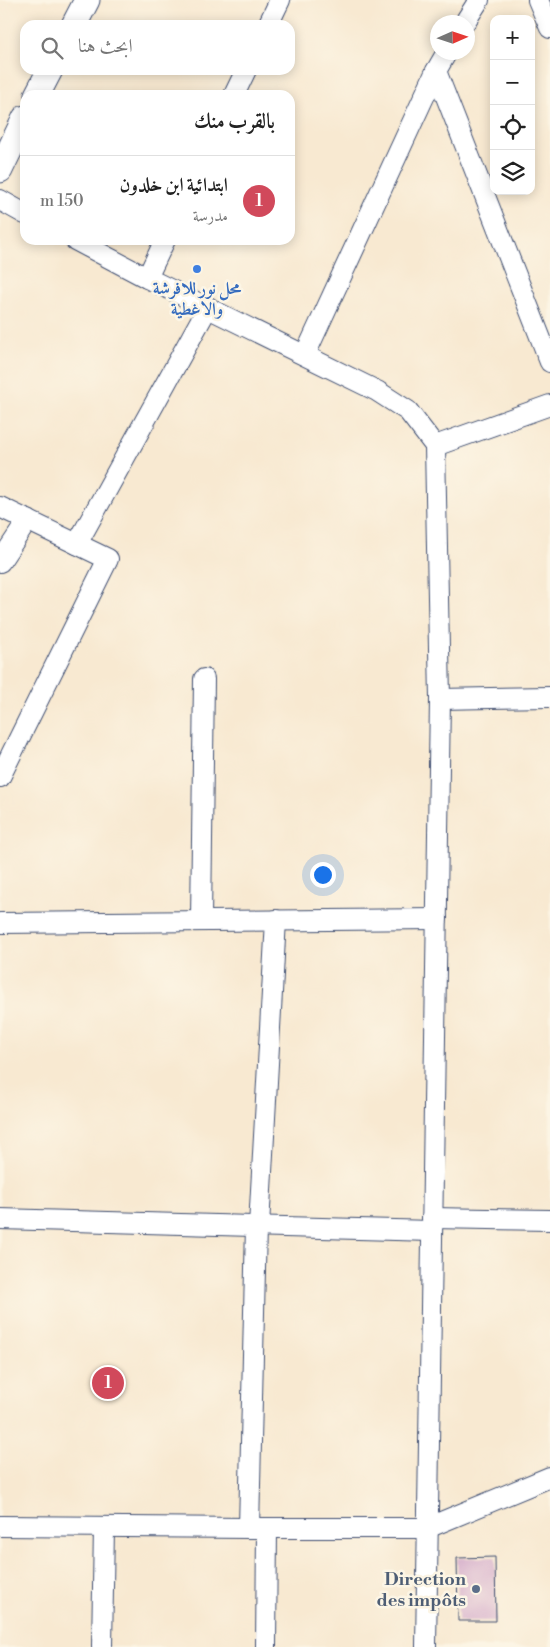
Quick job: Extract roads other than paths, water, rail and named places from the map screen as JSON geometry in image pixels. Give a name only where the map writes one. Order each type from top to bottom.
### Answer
[{"type":"street","points":[[77,20],[87,0]]},
{"type":"street","points":[[270,20],[280,0]]},
{"type":"street","points":[[469,15],[479,0]]},
{"type":"street","points":[[538,0],[550,28]]},
{"type":"street","points":[[305,355],[442,60]]},
{"type":"street","points":[[436,71],[550,362]]},
{"type":"street","points":[[40,90],[47,75]]},
{"type":"street","points":[[236,90],[244,75]]},
{"type":"street","points":[[0,170],[20,128]]},
{"type":"street","points":[[0,200],[20,211]]},
{"type":"street","points":[[84,245],[147,278],[377,391],[408,411],[435,446],[440,699],[426,1647]]},
{"type":"street","points":[[147,278],[163,245]]},
{"type":"street","points":[[77,544],[208,307]]},
{"type":"street","points":[[435,446],[550,404]]},
{"type":"street","points":[[0,507],[108,559],[0,777]]},
{"type":"street","points":[[0,562],[28,520]]},
{"type":"street","points":[[201,920],[204,679]]},
{"type":"street","points":[[440,699],[550,697]]},
{"type":"street","points":[[0,923],[437,919]]},
{"type":"street","points":[[266,1647],[258,1528],[257,1226],[276,920]]},
{"type":"street","points":[[0,1219],[257,1226],[432,1225],[550,1220]]},
{"type":"street","points":[[0,1526],[427,1528],[550,1477]]},
{"type":"street","points":[[102,1647],[104,1527]]},
{"type":"place","name":"محل نور للافرشة والاغطية","points":[[197,269]]},
{"type":"place","name":"ابتدائية ابن خلدون","points":[[108,1383]]},
{"type":"place","name":"Direction des impôts","points":[[476,1589]]}]
